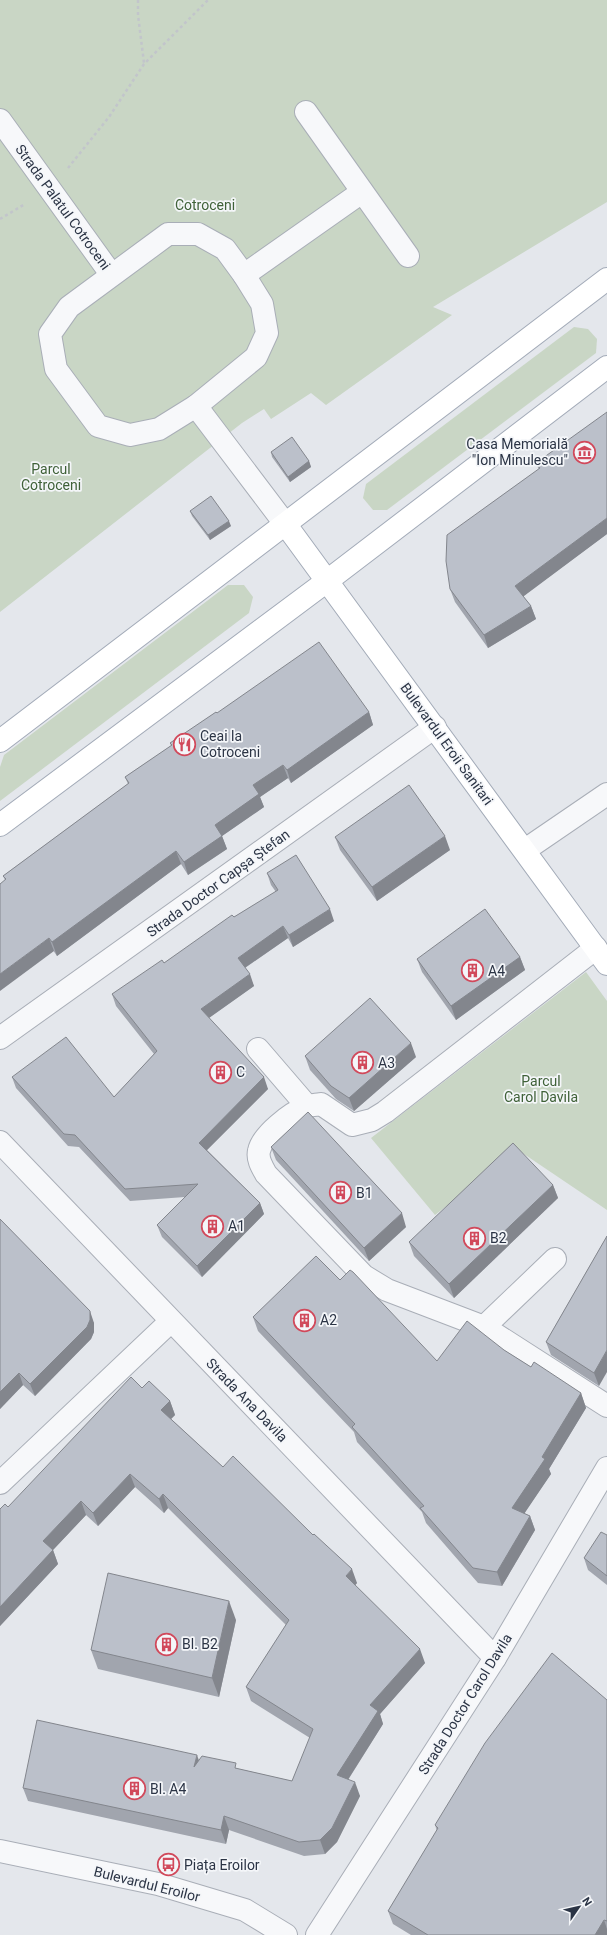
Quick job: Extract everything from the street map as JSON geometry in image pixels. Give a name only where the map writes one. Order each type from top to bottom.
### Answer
[{"type":"main road","points":[[0,741],[607,280]]},
{"type":"main road","points":[[0,826],[328,581],[607,367]]},
{"type":"main road","name":"Bulevardul Eroii Sanitari","points":[[286,525],[601,956]]},
{"type":"street","points":[[306,112],[408,256]]},
{"type":"street","name":"Strada Palatul Cotroceni","points":[[0,120],[111,274]]},
{"type":"street","points":[[244,274],[362,192]]},
{"type":"street","name":"Strada Palatul Cotroceni","points":[[168,234],[198,234],[225,249],[244,274],[262,304],[267,333],[256,357],[196,406],[159,429],[130,435],[98,426],[56,369],[50,334],[69,306],[168,234]]},
{"type":"street","points":[[196,406],[286,525]]},
{"type":"street","name":"Strada Doctor Capșa Ștefan","points":[[0,1038],[435,727]]},
{"type":"street","points":[[525,850],[607,794]]},
{"type":"street","points":[[601,956],[372,1120],[352,1125],[321,1104],[307,1106],[292,1114],[268,1135],[259,1150],[259,1162],[266,1174],[364,1276],[387,1290],[484,1327],[607,1406]]},
{"type":"street","points":[[258,1049],[307,1106]]},
{"type":"street","name":"Strada Ana Davila","points":[[0,1142],[495,1658]]},
{"type":"street","points":[[484,1327],[555,1259]]},
{"type":"street","points":[[0,1483],[171,1321]]},
{"type":"street","name":"Strada Doctor Carol Davila","points":[[317,1935],[495,1658],[607,1468]]},
{"type":"street","name":"Bulevardul Eroilor","points":[[0,1851],[165,1886],[244,1910],[286,1935]]},
{"type":"path","points":[[138,0],[144,64]]},
{"type":"path","points":[[50,190],[109,117],[144,64],[208,0]]},
{"type":"green space","name":"Cotroceni","points":[[0,0],[607,0],[607,202],[433,307],[452,315],[326,405],[311,393],[271,419],[264,409],[242,423],[0,612]]},
{"type":"green space","points":[[574,327],[588,329],[597,339],[596,353],[387,510],[373,510],[363,498],[366,484]]},
{"type":"green space","points":[[228,585],[244,585],[253,597],[249,613],[0,801],[0,767],[4,755]]},
{"type":"green space","name":"Parcul Carol Davila","points":[[586,972],[607,1001],[607,1210],[518,1150],[435,1215],[371,1138]]},
{"type":"building","points":[[607,412],[607,518],[515,586],[531,606],[484,635],[450,589],[446,561],[447,535],[540,468],[536,463]]},
{"type":"building","points":[[292,437],[309,461],[288,477],[271,452]]},
{"type":"building","points":[[211,496],[229,521],[208,535],[190,511]]},
{"type":"building","points":[[319,642],[369,712],[287,770],[283,765],[253,785],[259,794],[215,825],[222,836],[184,862],[176,851],[52,942],[49,938],[0,974],[0,884],[6,879],[3,876],[129,783],[125,777],[172,745],[170,743],[216,712],[217,713]]},
{"type":"building","points":[[409,785],[445,836],[372,887],[335,837]]},
{"type":"building","points":[[296,855],[330,909],[289,935],[283,926],[238,958],[250,974],[201,1009],[264,1077],[199,1143],[260,1203],[197,1266],[157,1225],[198,1184],[125,1189],[75,1135],[64,1134],[12,1077],[66,1037],[114,1097],[157,1051],[112,994],[162,960],[164,963],[232,915],[234,917],[278,890],[267,873]]},
{"type":"building","name":"A4","points":[[485,909],[520,957],[451,1006],[417,959]]},
{"type":"building","name":"A3","points":[[370,998],[411,1043],[349,1098],[331,1086],[305,1056]]},
{"type":"building","name":"B1","points":[[308,1112],[402,1213],[364,1248],[271,1147]]},
{"type":"building","name":"B2","points":[[513,1143],[553,1185],[449,1284],[409,1242]]},
{"type":"building","points":[[0,1219],[90,1311],[90,1320],[87,1327],[30,1384],[19,1373],[0,1392]]},
{"type":"building","points":[[607,1236],[607,1350],[594,1373],[546,1342]]},
{"type":"building","points":[[316,1256],[340,1280],[350,1270],[353,1272],[437,1361],[467,1321],[504,1350],[531,1367],[534,1362],[581,1393],[542,1457],[545,1459],[512,1508],[530,1516],[497,1572],[473,1568],[420,1508],[424,1506],[352,1427],[355,1424],[253,1317]]},
{"type":"building","points":[[131,1377],[142,1388],[149,1381],[170,1401],[161,1410],[223,1467],[233,1456],[313,1535],[314,1534],[352,1569],[346,1576],[420,1649],[370,1705],[378,1711],[337,1775],[355,1782],[332,1828],[320,1840],[299,1842],[224,1816],[221,1830],[23,1788],[37,1720],[197,1755],[194,1767],[202,1756],[236,1763],[235,1768],[292,1781],[313,1729],[246,1687],[289,1620],[163,1494],[159,1499],[130,1474],[93,1513],[81,1501],[43,1541],[53,1550],[0,1607],[0,1509],[5,1504],[8,1507]]},
{"type":"building","points":[[601,1532],[607,1535],[607,1576],[584,1558]]},
{"type":"building","name":"Bl. B2","points":[[108,1573],[229,1601],[212,1678],[91,1650]]},
{"type":"building","points":[[552,1653],[607,1700],[607,1921],[604,1920],[595,1935],[428,1935],[388,1911],[438,1828],[435,1825],[485,1743]]},
{"type":"place","name":"Casa Memorială \"Ion Minulescu\"","points":[[584,452]]},
{"type":"place","name":"Ceai la Cotroceni","points":[[184,744]]},
{"type":"place","name":"A4","points":[[473,971]]},
{"type":"place","name":"A3","points":[[363,1063]]},
{"type":"place","name":"C","points":[[221,1072]]},
{"type":"place","name":"B1","points":[[341,1193]]},
{"type":"place","name":"A1","points":[[213,1226]]},
{"type":"place","name":"B2","points":[[474,1238]]},
{"type":"place","name":"A2","points":[[305,1320]]},
{"type":"place","name":"Bl. B2","points":[[167,1644]]},
{"type":"place","name":"Bl. A4","points":[[134,1789]]},
{"type":"place","name":"Piața Eroilor","points":[[168,1865]]},
{"type":"park label","name":"Parcul Cotroceni","points":[[51,478]]}]
